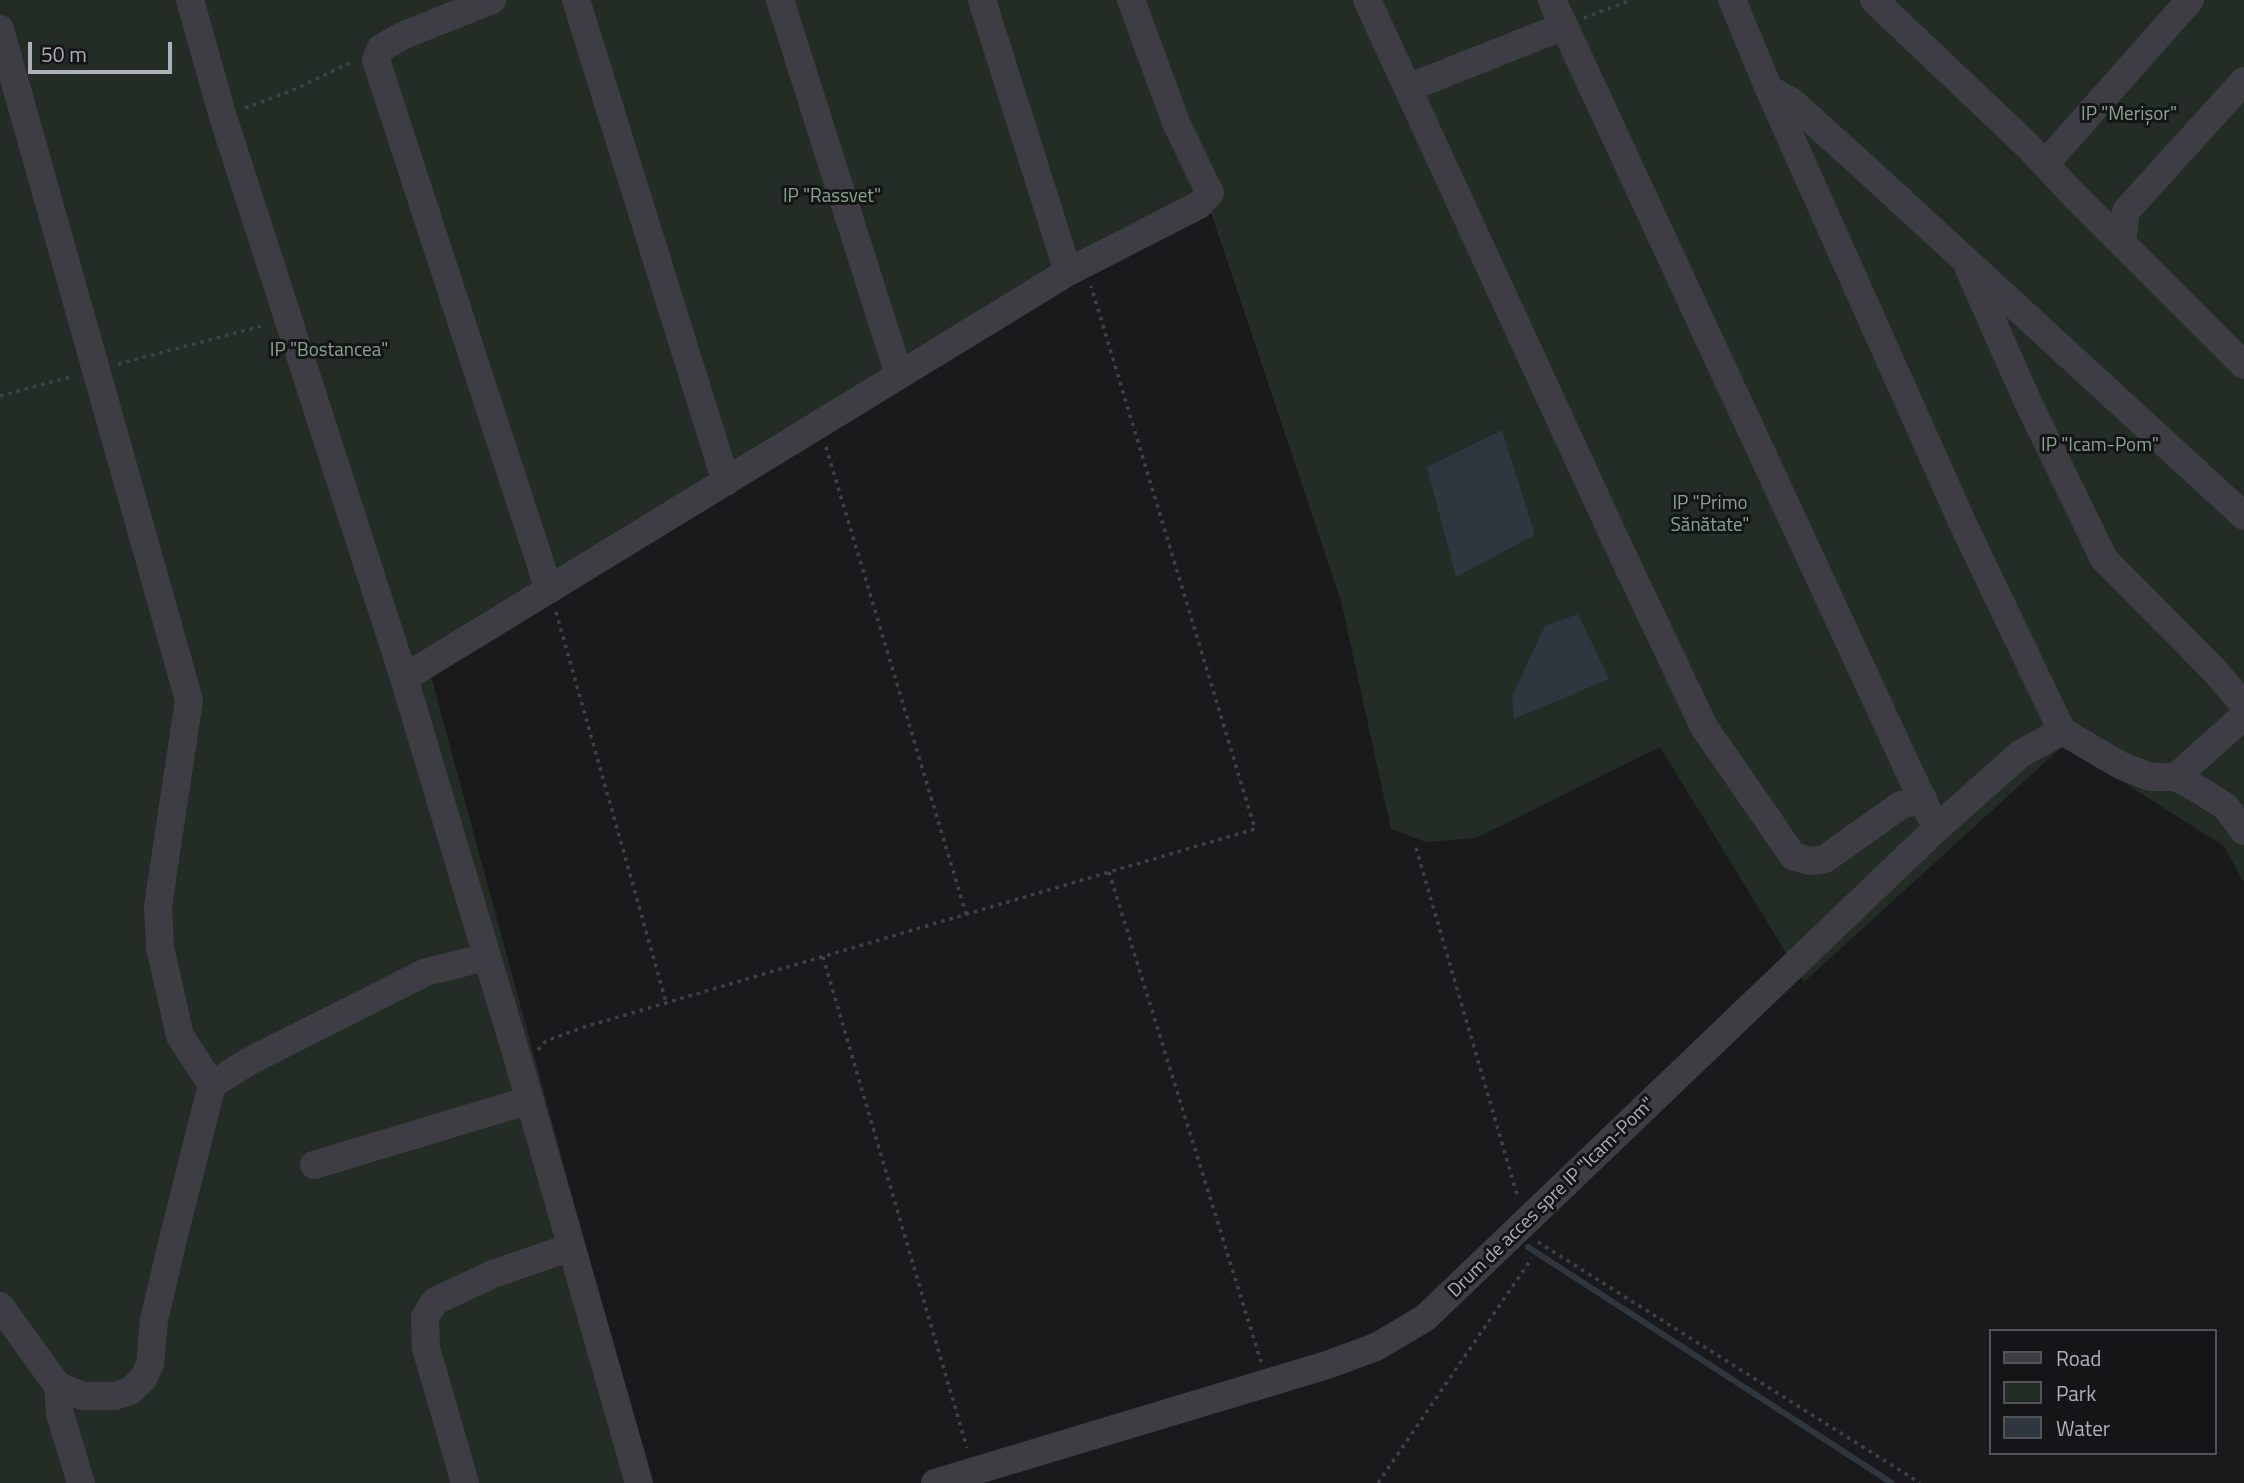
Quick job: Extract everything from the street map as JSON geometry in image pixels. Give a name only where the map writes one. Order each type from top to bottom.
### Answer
[{"type":"street","points":[[190,0],[223,117],[404,678],[530,1100],[639,1483]]},
{"type":"street","points":[[492,0],[404,35],[378,54],[549,590]]},
{"type":"street","points":[[576,0],[726,482]]},
{"type":"street","points":[[780,0],[899,375]]},
{"type":"street","points":[[982,0],[1076,268]]},
{"type":"street","points":[[404,678],[1076,268],[1199,205],[1210,193],[1177,125],[1131,0]]},
{"type":"street","points":[[1367,0],[1704,727],[1793,856],[1810,861],[1825,859],[1901,805],[1923,799]]},
{"type":"street","points":[[1552,0],[1936,829]]},
{"type":"street","points":[[1732,0],[1963,524],[2062,731],[2120,765],[2150,777],[2176,777],[2226,807],[2244,831]]},
{"type":"street","points":[[2045,164],[2190,0]]},
{"type":"street","points":[[1889,4],[2244,364]]},
{"type":"street","points":[[1408,88],[1564,26]]},
{"type":"street","points":[[0,29],[189,700],[158,906],[160,947],[180,1037],[212,1085]]},
{"type":"street","points":[[2122,242],[2126,211],[2244,82]]},
{"type":"street","points":[[1769,89],[1792,102],[2244,516]]},
{"type":"street","points":[[1965,261],[2032,412],[2104,559],[2216,671],[2244,705]]},
{"type":"street","points":[[2176,777],[2244,716]]},
{"type":"street","name":"Drum de acces spre IP \"Icam-Pom\"","points":[[935,1483],[1327,1366],[1376,1346],[1425,1318],[1936,829],[2020,754],[2062,731]]},
{"type":"street","points":[[58,1386],[83,1396],[115,1396],[130,1391],[143,1379],[150,1364],[154,1320],[212,1085],[246,1063],[426,972],[487,957]]},
{"type":"street","points":[[314,1165],[530,1100]]},
{"type":"street","points":[[465,1483],[426,1348],[425,1317],[435,1301],[493,1274],[572,1247]]},
{"type":"street","points":[[0,1306],[58,1386],[60,1413],[81,1483]]},
{"type":"path","points":[[1564,26],[1631,0]]},
{"type":"path","points":[[223,117],[378,54]]},
{"type":"path","points":[[521,1070],[546,1041],[581,1028],[1255,829],[1076,268]]},
{"type":"path","points":[[0,396],[289,319]]},
{"type":"path","points":[[819,425],[966,914]]},
{"type":"path","points":[[549,590],[666,1003]]},
{"type":"path","points":[[1416,848],[1522,1227],[1920,1483]]},
{"type":"path","points":[[1109,872],[1268,1384]]},
{"type":"path","points":[[823,957],[974,1472]]},
{"type":"path","points":[[1378,1483],[1532,1258]]},
{"type":"green space","points":[[0,0],[2244,0],[2244,883],[2224,846],[2064,745],[1804,982],[1660,747],[1476,838],[1426,842],[1391,829],[1341,601],[1210,210],[1077,275],[431,676],[650,1483],[0,1483]]},
{"type":"water","points":[[1502,430],[1535,535],[1456,577],[1427,467]]},
{"type":"water","points":[[1578,614],[1609,679],[1514,719],[1512,696],[1545,626]]},
{"type":"waterway","points":[[1528,1247],[1892,1483]]},
{"type":"park label","name":"IP \"Merișor\"","points":[[2129,115]]},
{"type":"park label","name":"IP \"Rassvet\"","points":[[832,197]]},
{"type":"park label","name":"IP \"Bostancea\"","points":[[329,351]]},
{"type":"park label","name":"IP \"Icam-Pom\"","points":[[2100,446]]},
{"type":"park label","name":"IP \"Primo Sănătate\"","points":[[1710,515]]}]
